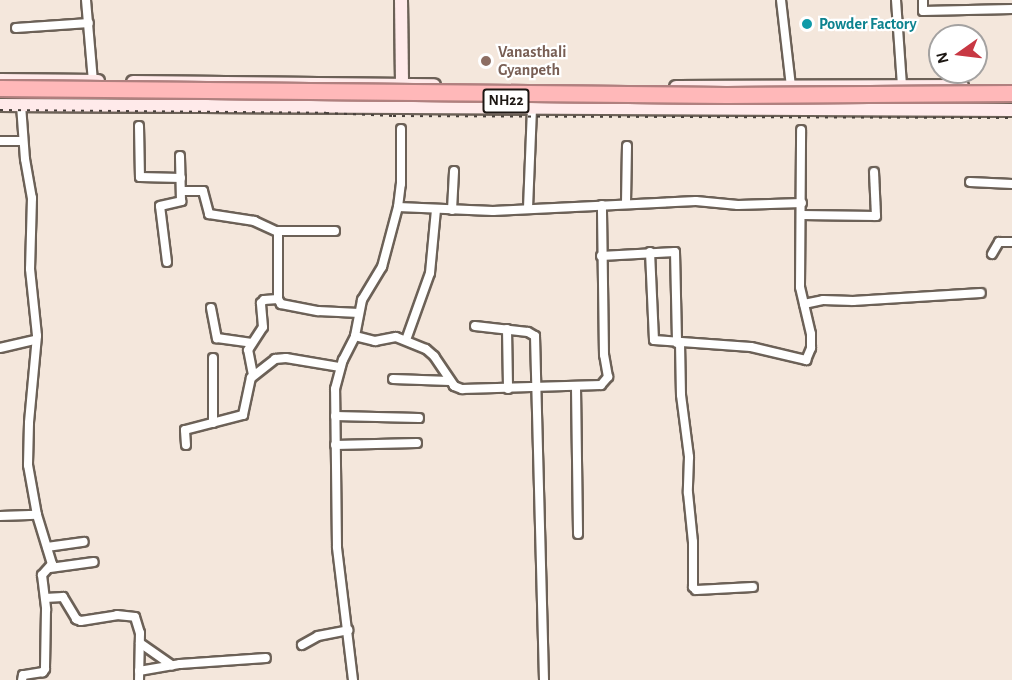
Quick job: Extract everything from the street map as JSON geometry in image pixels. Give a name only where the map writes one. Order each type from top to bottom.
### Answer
[{"type":"highway","name":"NH22","points":[[0,88],[726,95],[1012,93]]},
{"type":"highway","name":"NH22","points":[[0,97],[1012,102]]},
{"type":"street","points":[[86,0],[93,81]]},
{"type":"street","points":[[401,0],[402,84]]},
{"type":"street","points":[[781,0],[791,86]]},
{"type":"street","points":[[896,0],[902,86]]},
{"type":"street","points":[[923,0],[923,11],[1012,9]]},
{"type":"street","points":[[16,27],[89,23]]},
{"type":"street","points":[[0,80],[450,85],[1012,86]]},
{"type":"street","points":[[115,105],[116,82]]},
{"type":"street","points":[[450,85],[450,108]]},
{"type":"street","points":[[831,110],[832,86]]},
{"type":"street","points":[[0,105],[1012,110]]},
{"type":"street","points":[[21,105],[23,141],[32,198],[30,269],[36,340],[27,447],[37,515],[47,547],[50,568]]},
{"type":"street","points":[[528,208],[531,108]]},
{"type":"street","points":[[139,126],[140,177],[181,178]]},
{"type":"street","points":[[353,680],[338,562],[335,389],[340,367],[355,336],[362,300],[382,267],[398,207],[401,184],[401,129]]},
{"type":"street","points":[[650,252],[652,338],[656,341],[752,347],[805,361],[810,350],[811,334],[800,272],[801,130]]},
{"type":"street","points":[[0,141],[23,141]]},
{"type":"street","points":[[626,203],[627,146]]},
{"type":"street","points":[[167,262],[160,206],[181,201],[180,156]]},
{"type":"street","points":[[452,210],[454,171]]},
{"type":"street","points":[[802,215],[876,216],[874,172]]},
{"type":"street","points":[[970,182],[1012,184]]},
{"type":"street","points":[[181,191],[203,191],[209,214],[254,221],[278,231],[335,231]]},
{"type":"street","points":[[398,207],[452,210],[696,201],[738,205],[802,203]]},
{"type":"street","points":[[355,336],[375,341],[392,337],[406,340],[432,352],[457,388],[468,390],[601,386],[608,377],[604,355],[602,205]]},
{"type":"street","points":[[406,340],[430,273],[436,209]]},
{"type":"street","points":[[278,231],[278,299],[281,304],[359,313]]},
{"type":"street","points":[[992,254],[1000,241],[1012,242]]},
{"type":"street","points":[[602,255],[673,250],[676,254],[681,395],[689,457],[688,506],[693,542],[693,587],[696,590],[753,587]]},
{"type":"street","points":[[804,304],[823,300],[853,302],[981,293]]},
{"type":"street","points":[[253,375],[248,355],[252,343],[263,327],[262,301],[278,299]]},
{"type":"street","points":[[211,308],[217,338],[252,343]]},
{"type":"street","points":[[475,326],[532,332],[535,336],[544,680]]},
{"type":"street","points":[[507,329],[508,389]]},
{"type":"street","points":[[0,348],[36,340]]},
{"type":"street","points":[[213,358],[213,423]]},
{"type":"street","points":[[186,445],[185,430],[245,412],[247,388],[253,375],[272,361],[280,358],[340,367]]},
{"type":"street","points":[[393,378],[450,381]]},
{"type":"street","points":[[576,388],[578,534]]},
{"type":"street","points":[[334,416],[419,418]]},
{"type":"street","points":[[335,445],[417,443]]},
{"type":"street","points":[[0,516],[37,515]]},
{"type":"street","points":[[47,547],[84,542]]},
{"type":"street","points":[[48,680],[45,670],[45,598],[42,575],[50,568],[94,562]]},
{"type":"street","points":[[45,598],[63,597],[76,619],[81,621],[117,615],[135,617],[139,626],[139,675],[172,665],[266,658]]},
{"type":"street","points":[[302,645],[318,636],[348,630]]},
{"type":"street","points":[[140,643],[172,665]]},
{"type":"street","points":[[22,680],[24,675],[45,670]]},
{"type":"railway","points":[[0,110],[326,113],[393,116],[1012,118]]},
{"type":"place","name":"Powder Factory","points":[[807,24]]},
{"type":"place","name":"Vanasthali Gyanpeth","points":[[486,61]]}]
